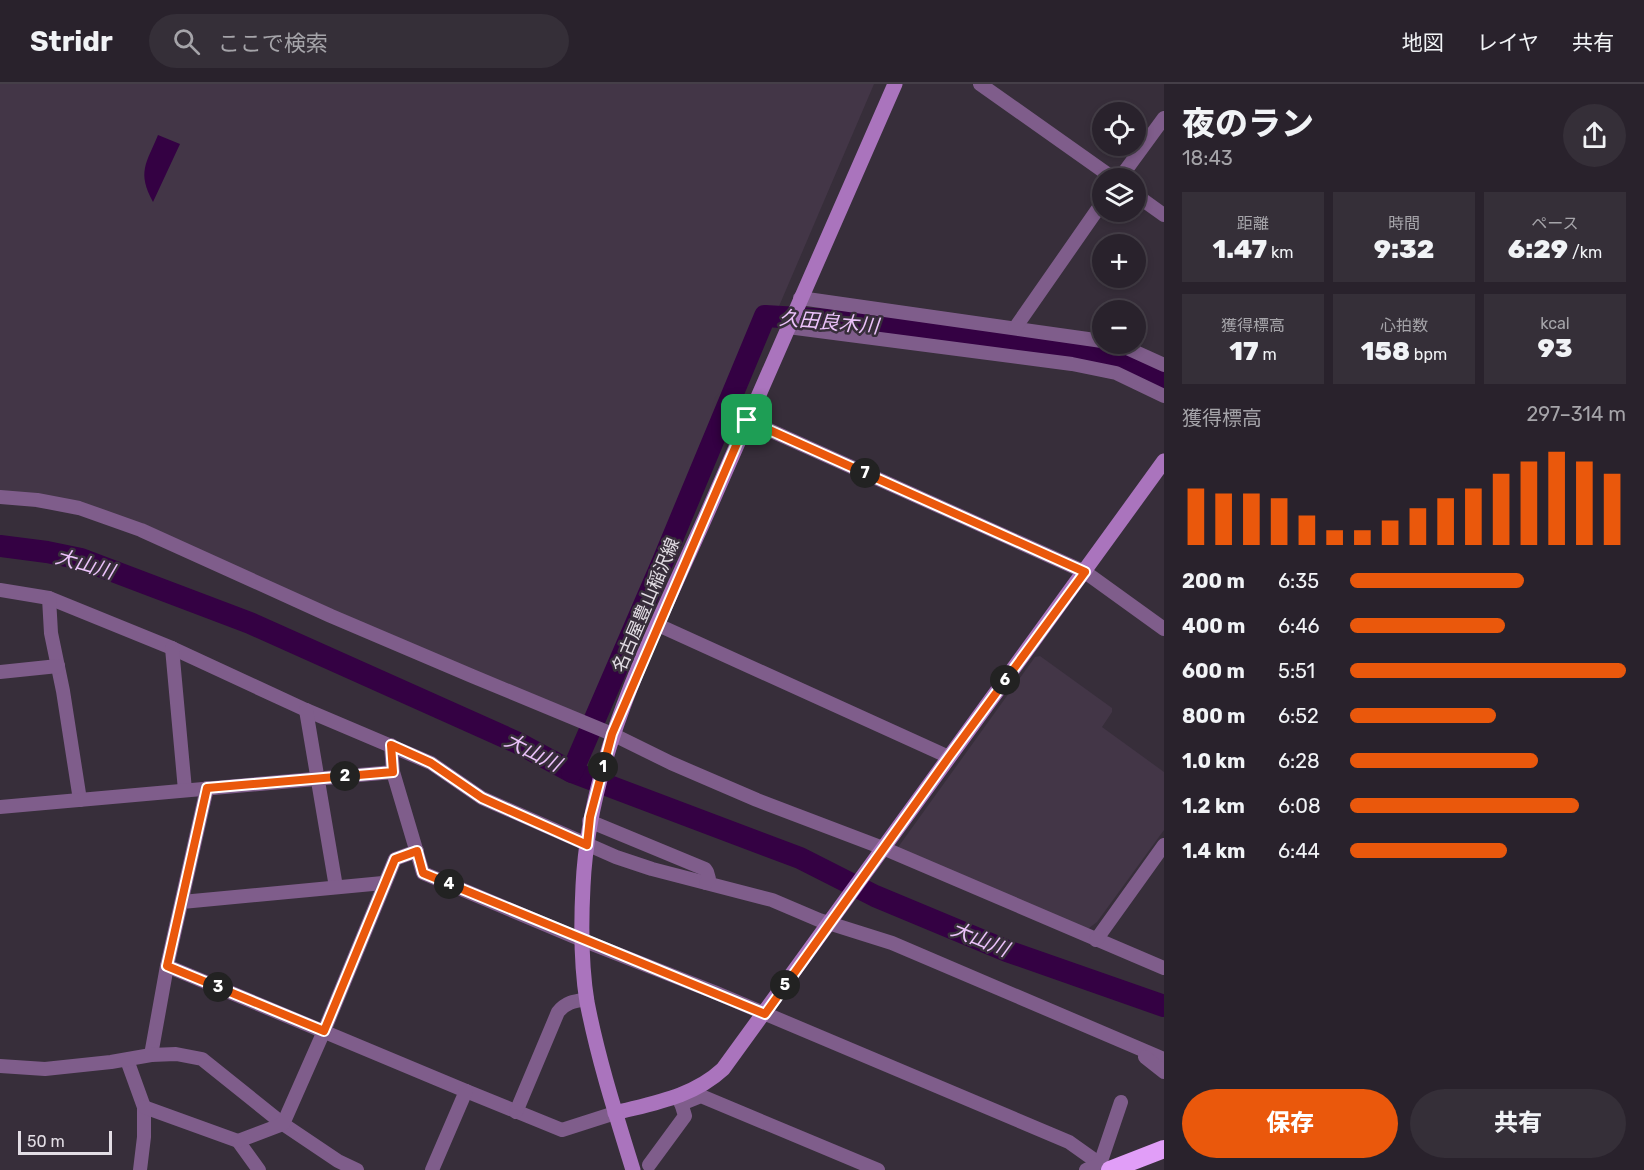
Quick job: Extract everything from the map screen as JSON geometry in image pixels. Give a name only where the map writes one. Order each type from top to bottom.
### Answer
[{"type":"highway","points":[[1105,1167],[1164,1149]]},
{"type":"highway","points":[[1127,1170],[1164,1155]]},
{"type":"main road","name":"名古屋豊山稲沢線","points":[[633,1170],[597,1046],[587,999],[582,940],[583,885],[587,845],[590,819],[607,750],[605,731],[658,626],[895,84]]},
{"type":"main road","points":[[615,1113],[680,1100],[723,1070],[1164,461]]},
{"type":"street","points":[[980,84],[1099,168]]},
{"type":"street","points":[[1127,168],[1164,118]]},
{"type":"street","points":[[1146,202],[1164,215]]},
{"type":"street","points":[[1015,328],[1092,217]]},
{"type":"street","points":[[800,298],[1092,340]]},
{"type":"street","points":[[788,326],[1072,364],[1116,373],[1164,396]]},
{"type":"street","points":[[1139,354],[1164,366]]},
{"type":"street","points":[[747,420],[1085,572],[1164,629]]},
{"type":"street","points":[[0,497],[57,503],[123,523],[472,676],[605,731],[671,763],[883,849],[1164,968]]},
{"type":"street","points":[[0,590],[49,598],[172,648],[306,710],[431,763],[482,798],[587,845],[625,860],[772,900],[892,943],[1164,1059]]},
{"type":"street","points":[[49,598],[51,633],[63,691],[80,800]]},
{"type":"street","points":[[658,626],[949,757]]},
{"type":"street","points":[[172,648],[185,790]]},
{"type":"street","points":[[0,672],[58,666]]},
{"type":"street","points":[[306,710],[336,887]]},
{"type":"street","points":[[391,745],[393,772],[423,873],[1069,1142],[1105,1167]]},
{"type":"street","points":[[0,807],[393,772]]},
{"type":"street","points":[[151,1055],[167,966],[207,788]]},
{"type":"street","points":[[590,819],[705,869],[709,879],[706,883]]},
{"type":"street","points":[[1096,940],[1164,845]]},
{"type":"street","points":[[238,1141],[283,1124],[324,1031],[383,883],[395,859],[417,851]]},
{"type":"street","points":[[182,902],[383,883]]},
{"type":"street","points":[[167,966],[562,1130],[615,1113]]},
{"type":"street","points":[[516,1112],[558,1012],[573,1001],[587,999]]},
{"type":"street","points":[[1129,1044],[1164,1072]]},
{"type":"street","points":[[0,1066],[45,1069],[127,1060],[151,1055],[176,1054],[202,1059],[283,1124],[338,1161],[357,1170]]},
{"type":"street","points":[[127,1060],[144,1107],[144,1137],[140,1170]]},
{"type":"street","points":[[432,1170],[466,1092]]},
{"type":"street","points":[[650,1165],[685,1116],[680,1100],[702,1096],[878,1170]]},
{"type":"street","points":[[1105,1167],[1120,1102]]},
{"type":"street","points":[[144,1107],[238,1141],[259,1170]]},
{"type":"street","points":[[1086,1170],[1105,1167]]},
{"type":"shaded area","points":[[0,84],[874,84],[600,725],[246,575],[131,522],[0,493]]},
{"type":"shaded area","points":[[158,135],[180,144],[153,202],[144,175]]},
{"type":"shaded area","points":[[1040,656],[1112,708],[1112,712],[1102,727],[1164,772],[1164,830],[1097,922],[1085,931],[896,850],[1035,657]]},
{"type":"waterway","name":"久田良木川","points":[[572,772],[765,316],[832,320],[1099,355],[1120,360],[1164,382]]},
{"type":"waterway","name":"大山川","points":[[0,546],[81,559],[250,623],[518,743],[572,772],[800,858],[875,896],[1007,951],[1164,1006]]},
{"type":"route","points":[[747,420],[1085,572],[765,1014],[423,873],[417,851],[395,859],[383,883],[324,1031],[167,966],[207,788],[393,772],[391,745],[431,763],[482,798],[587,845],[590,817],[612,734],[747,420]]}]
